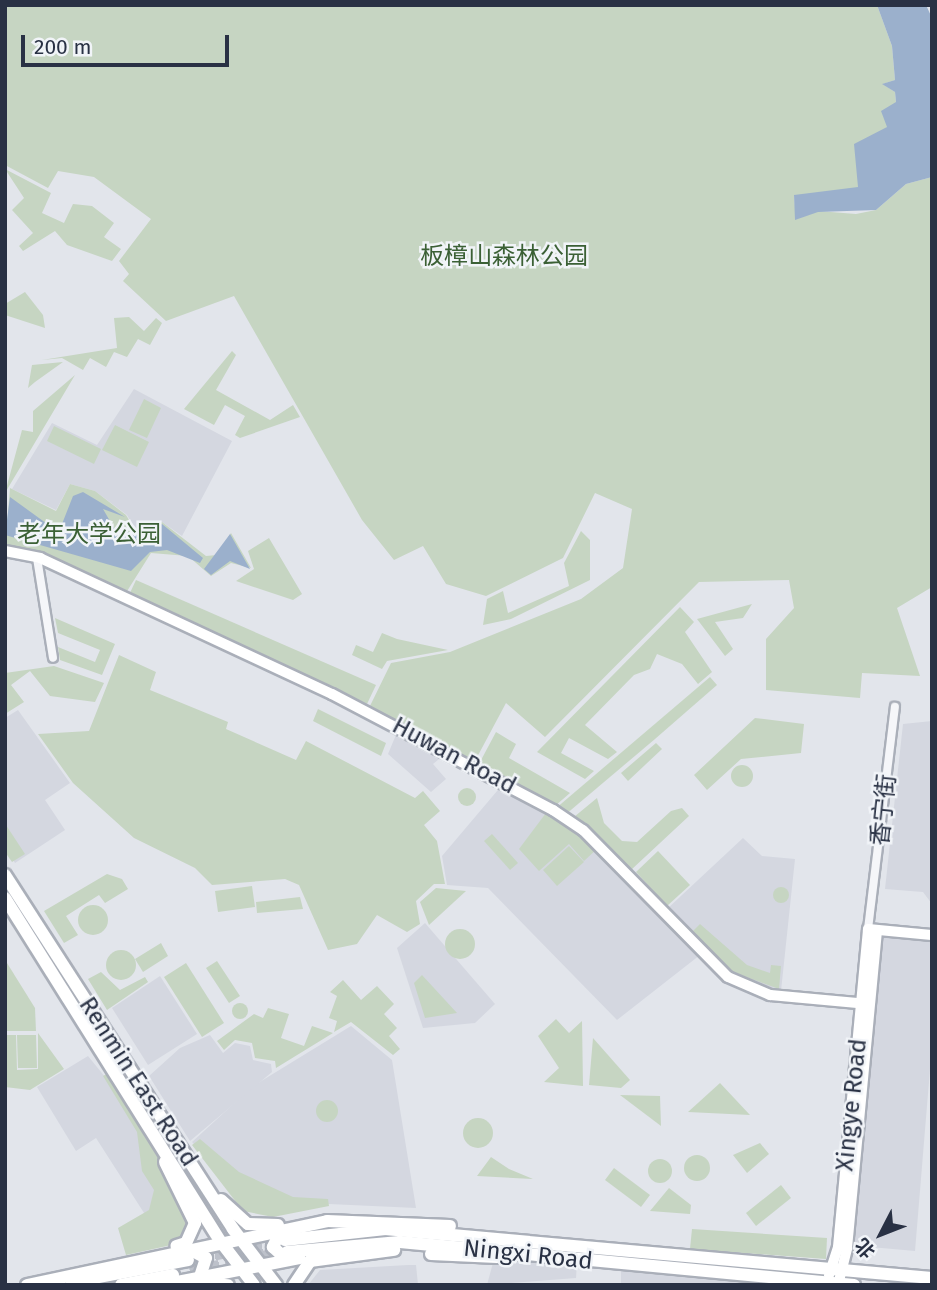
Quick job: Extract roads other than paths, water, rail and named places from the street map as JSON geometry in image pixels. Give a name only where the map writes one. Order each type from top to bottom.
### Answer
[{"type":"main road","name":"Renmin East Road","points":[[5,875],[187,1159],[276,1285]]},
{"type":"main road","name":"Renmin East Road","points":[[5,898],[221,1242],[254,1285]]},
{"type":"main road","points":[[27,1285],[186,1243],[193,1233],[195,1223],[152,1133]]},
{"type":"main road","points":[[174,1166],[187,1159],[248,1224],[400,1219],[537,1241]]},
{"type":"main road","points":[[71,1274],[241,1268],[260,1264],[327,1221]]},
{"type":"main road","name":"Ningxi Road","points":[[286,1246],[385,1229],[837,1269],[926,1280]]},
{"type":"main road","points":[[162,1285],[190,1268],[221,1242],[241,1239],[286,1246],[394,1250],[478,1258],[543,1255]]},
{"type":"main road","name":"Ningxi Road","points":[[286,1246],[378,1241],[853,1285]]},
{"type":"main road","points":[[294,1285],[310,1261],[394,1250]]},
{"type":"main road","points":[[742,1275],[743,1261]]},
{"type":"main road","points":[[121,1285],[190,1268]]},
{"type":"main road","points":[[57,1285],[190,1268],[228,1285]]},
{"type":"street","name":"Huwan Road","points":[[5,551],[37,558],[441,747],[553,810],[583,830],[728,978],[770,995],[866,1003]]},
{"type":"street","points":[[37,558],[53,658]]},
{"type":"street","name":"香宁街","points":[[866,1003],[895,707]]},
{"type":"street","points":[[873,929],[932,935]]},
{"type":"street","name":"Xingye Road","points":[[838,1284],[837,1269],[866,1003]]},
{"type":"street","points":[[820,1283],[837,1269]]},
{"type":"street","points":[[775,1278],[797,1285]]},
{"type":"water","points":[[877,5],[926,5],[932,18],[932,177],[906,184],[876,210],[818,212],[795,220],[794,195],[858,187],[854,144],[887,127],[881,111],[896,102],[895,92],[882,84],[895,80],[892,46]]},
{"type":"water","points":[[83,492],[125,517],[103,509],[114,528],[137,535],[162,524],[203,558],[200,563],[167,550],[150,552],[131,571],[5,535],[10,497],[50,526],[62,524],[73,496]]},
{"type":"water","points":[[230,534],[250,569],[230,561],[211,575],[204,569]]},
{"type":"tunnel","points":[[197,1258],[282,1241]]},
{"type":"tunnel","points":[[190,1272],[287,1252]]},
{"type":"park label","name":"板樟山森林公园","points":[[504,257]]},
{"type":"park label","name":"老年大学公园","points":[[89,535]]}]
